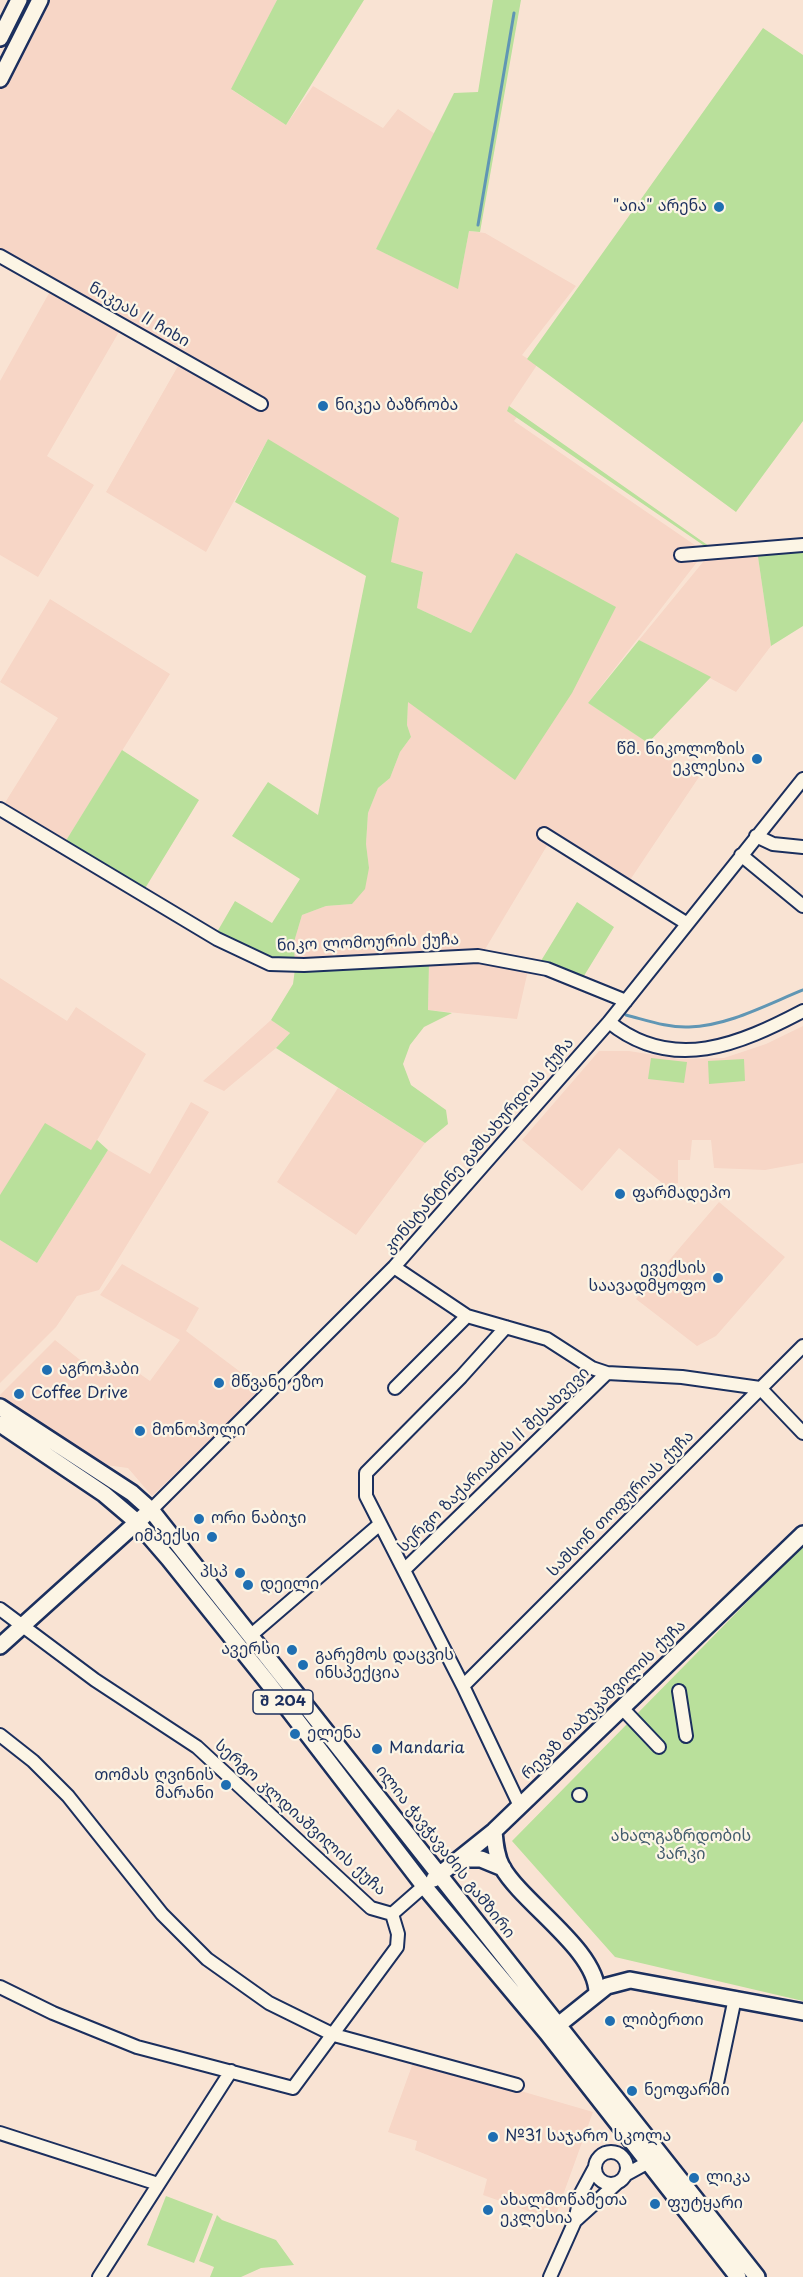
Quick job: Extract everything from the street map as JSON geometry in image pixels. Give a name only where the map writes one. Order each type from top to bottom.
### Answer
[{"type":"main road","points":[[0,38],[19,0]]},
{"type":"main road","points":[[0,79],[40,0]]},
{"type":"main road","name":"ილია ჭავჭავაძის გამზირი","points":[[0,1407],[132,1493],[151,1510],[441,1874],[537,1999],[553,2029]]},
{"type":"main road","name":"ილია ჭავჭავაძის გამზირი","points":[[0,1424],[104,1494],[137,1522],[269,1684],[424,1886],[553,2029],[654,2159],[757,2277]]},
{"type":"main road","points":[[0,1647],[151,1510]]},
{"type":"main road","name":"რევაზ თაბუკაშვილის ქუჩა","points":[[424,1886],[494,1831],[803,1534]]},
{"type":"main road","points":[[494,1831],[496,1848],[503,1868],[585,1961],[596,1979],[597,1994]]},
{"type":"main road","points":[[460,1859],[481,1858],[503,1868]]},
{"type":"main road","points":[[585,1961],[602,1972],[630,1980],[735,1998],[803,2013]]},
{"type":"main road","points":[[553,2029],[614,1983],[630,1980]]},
{"type":"main road","points":[[537,1999],[558,2009],[581,2007]]},
{"type":"main road","name":"ილია ჭავჭავაძის გამზირი","points":[[654,2159],[738,2277]]},
{"type":"street","name":"ნიკეას II ჩიხი","points":[[0,256],[261,404]]},
{"type":"street","points":[[681,555],[803,544]]},
{"type":"street","name":"კონსტანტინე გამსახურდიას ქუჩა","points":[[151,1510],[394,1267],[609,1022],[803,779]]},
{"type":"street","name":"ნიკო ლომოურის ქუჩა","points":[[0,809],[217,939],[270,964],[304,965],[478,956],[547,969],[626,1001]]},
{"type":"street","points":[[544,834],[686,923]]},
{"type":"street","points":[[756,836],[773,844],[802,848]]},
{"type":"street","points":[[741,855],[787,890],[803,906]]},
{"type":"street","points":[[609,1022],[625,1035],[670,1050],[727,1046],[752,1038],[803,1011]]},
{"type":"street","points":[[394,1267],[467,1316],[547,1339],[592,1368],[607,1373],[682,1377],[760,1388],[803,1433]]},
{"type":"street","points":[[395,1388],[467,1316]]},
{"type":"street","points":[[506,1327],[461,1377],[366,1473],[366,1496],[463,1686],[520,1806]]},
{"type":"street","name":"სამსონ თოფურიას ქუჩა","points":[[463,1686],[803,1347]]},
{"type":"street","name":"სერგო ზაქარიაძის II შესახვევი","points":[[404,1570],[607,1373]]},
{"type":"street","points":[[250,1636],[380,1524]]},
{"type":"street","name":"სერგო კლდიაშვილის ქუჩა","points":[[0,1609],[25,1625],[95,1680],[197,1747],[371,1908],[392,1914],[398,1934],[397,1947],[293,2088],[231,2071]]},
{"type":"street","points":[[679,1691],[686,1736]]},
{"type":"street","points":[[621,1708],[659,1747]]},
{"type":"street","points":[[0,1735],[33,1761],[68,1796],[162,1914],[207,1959],[269,2003],[334,2035],[517,2085]]},
{"type":"street","points":[[392,1914],[424,1886]]},
{"type":"street","points":[[0,1987],[53,2013],[137,2047],[231,2071],[99,2277]]},
{"type":"street","points":[[716,2088],[735,1998]]},
{"type":"street","points":[[550,2277],[575,2221],[581,2193],[599,2157],[610,2152],[631,2131]]},
{"type":"street","points":[[2,2136],[158,2184]]},
{"type":"street","points":[[610,2152],[622,2156],[627,2168],[621,2179]]},
{"type":"street","points":[[575,2221],[621,2179],[654,2159]]},
{"type":"street","points":[[595,2167],[602,2181],[621,2179]]},
{"type":"shaded area","points":[[40,0],[277,0],[232,90],[286,125],[313,86],[383,128],[398,109],[435,134],[376,249],[458,288],[469,231],[485,233],[576,286],[522,355],[537,365],[507,410],[517,417],[514,421],[705,552],[757,550],[771,646],[736,692],[639,640],[703,562],[704,553],[588,703],[699,777],[626,886],[551,839],[478,961],[529,966],[517,1019],[428,1010],[429,964],[295,969],[294,942],[302,915],[326,906],[352,904],[369,868],[366,844],[368,813],[378,788],[390,778],[400,752],[411,737],[407,725],[408,702],[471,633],[417,608],[423,573],[391,563],[268,439],[206,552],[106,492],[182,359],[123,325],[47,456],[94,485],[38,577],[0,555],[0,381],[53,286],[0,256],[0,79]]},
{"type":"shaded area","points":[[50,599],[170,674],[62,847],[1,809],[58,718],[0,682]]},
{"type":"shaded area","points":[[0,978],[67,1021],[76,1007],[146,1054],[91,1151],[0,1195]]},
{"type":"shaded area","points":[[271,1020],[290,1033],[276,1048],[224,1091],[203,1081]]},
{"type":"shaded area","points":[[803,1026],[803,1163],[765,1170],[714,1168],[711,1140],[692,1140],[690,1160],[678,1160],[678,1183],[666,1186],[619,1148],[582,1191],[522,1140],[599,1051],[629,1051],[679,1059],[724,1058],[766,1044]]},
{"type":"shaded area","points":[[338,1088],[425,1143],[356,1235],[277,1182]]},
{"type":"shaded area","points":[[191,1102],[209,1112],[99,1290],[77,1296],[56,1327],[0,1383],[0,1240],[37,1263],[108,1150],[150,1174]]},
{"type":"shaded area","points":[[719,1202],[785,1257],[716,1336],[697,1346],[636,1299]]},
{"type":"shaded area","points":[[122,1264],[199,1308],[186,1331],[263,1389],[152,1496],[128,1468],[98,1464],[0,1399],[0,1395],[55,1340],[94,1371],[133,1369],[150,1381],[180,1340],[100,1295]]},
{"type":"shaded area","name":"№31 საჯარო სკოლა","points":[[414,2060],[593,2112],[554,2220],[483,2195],[487,2179],[415,2150],[417,2141],[388,2132]]},
{"type":"green space","points":[[277,0],[364,0],[286,125],[231,89]]},
{"type":"green space","points":[[493,0],[521,0],[480,232],[469,231],[458,289],[376,249],[454,93],[478,92]]},
{"type":"green space","name":"\"აია\" არენა","points":[[763,28],[803,55],[803,421],[736,512],[527,359]]},
{"type":"green space","points":[[509,406],[716,551],[706,547],[507,411]]},
{"type":"green space","points":[[268,439],[399,518],[391,562],[423,572],[417,608],[471,633],[516,553],[616,607],[572,693],[515,780],[408,702],[407,725],[411,737],[400,752],[390,778],[378,788],[368,813],[366,844],[369,868],[365,889],[352,904],[326,906],[302,915],[294,942],[295,969],[213,939],[235,901],[272,923],[300,879],[232,836],[268,782],[318,815],[366,576],[235,502]]},
{"type":"green space","points":[[803,545],[803,626],[771,646],[757,550]]},
{"type":"green space","points":[[639,640],[711,677],[648,743],[588,703]]},
{"type":"green space","points":[[122,750],[199,800],[141,895],[62,847]]},
{"type":"green space","points":[[577,902],[614,927],[579,984],[536,969]]},
{"type":"green space","points":[[429,963],[428,1010],[452,1013],[424,1027],[410,1045],[403,1064],[411,1085],[446,1110],[448,1124],[425,1143],[276,1048],[290,1033],[271,1020],[293,984],[295,969]]},
{"type":"green space","points":[[651,1058],[687,1062],[684,1083],[648,1079]]},
{"type":"green space","points":[[744,1059],[745,1081],[709,1084],[708,1061]]},
{"type":"green space","points":[[45,1123],[91,1150],[97,1140],[108,1150],[37,1263],[0,1240],[0,1195]]},
{"type":"green space","name":"ახალგაზრდობის პარკი","points":[[803,1545],[803,2001],[615,1957],[512,1841]]},
{"type":"green space","points":[[166,2196],[213,2214],[194,2263],[147,2245]]},
{"type":"green space","points":[[217,2215],[222,2220],[276,2240],[294,2265],[261,2268],[241,2277],[210,2277],[214,2267],[199,2261]]},
{"type":"waterway","points":[[478,225],[514,13]]},
{"type":"waterway","points":[[626,1015],[673,1026],[704,1026],[733,1019],[803,990]]},
{"type":"place","name":"\"აია\" არენა","points":[[719,207]]},
{"type":"place","name":"ნიკეა ბაზრობა","points":[[323,406]]},
{"type":"place","name":"წმ. ნიკოლოზის ეკლესია","points":[[757,759]]},
{"type":"place","name":"ფარმადეპო","points":[[620,1194]]},
{"type":"place","name":"ევექსის საავადმყოფო","points":[[718,1278]]},
{"type":"place","name":"აგროჰაბი","points":[[47,1370]]},
{"type":"place","name":"მწვანე ეზო","points":[[219,1383]]},
{"type":"place","name":"Coffee Drive","points":[[19,1394]]},
{"type":"place","name":"მონოპოლი","points":[[140,1431]]},
{"type":"place","name":"ორი ნაბიჯი","points":[[199,1519]]},
{"type":"place","name":"იმპექსი","points":[[212,1537]]},
{"type":"place","name":"პსპ","points":[[240,1573]]},
{"type":"place","name":"დეილი","points":[[248,1585]]},
{"type":"place","name":"ავერსი","points":[[292,1650]]},
{"type":"place","name":"გარემოს დაცვის ინსპექცია","points":[[303,1665]]},
{"type":"place","name":"ელენა","points":[[295,1734]]},
{"type":"place","name":"Mandaria","points":[[377,1749]]},
{"type":"place","name":"თომას ღვინის მარანი","points":[[226,1785]]},
{"type":"place","name":"ლიბერთი","points":[[610,2021]]},
{"type":"place","name":"ნეოფარმი","points":[[632,2091]]},
{"type":"place","name":"№31 საჯარო სკოლა","points":[[493,2137]]},
{"type":"place","name":"ლიკა","points":[[694,2178]]},
{"type":"place","name":"ფუტყარი","points":[[655,2204]]},
{"type":"place","name":"ახალმოწამეთა ეკლესია","points":[[488,2210]]}]
